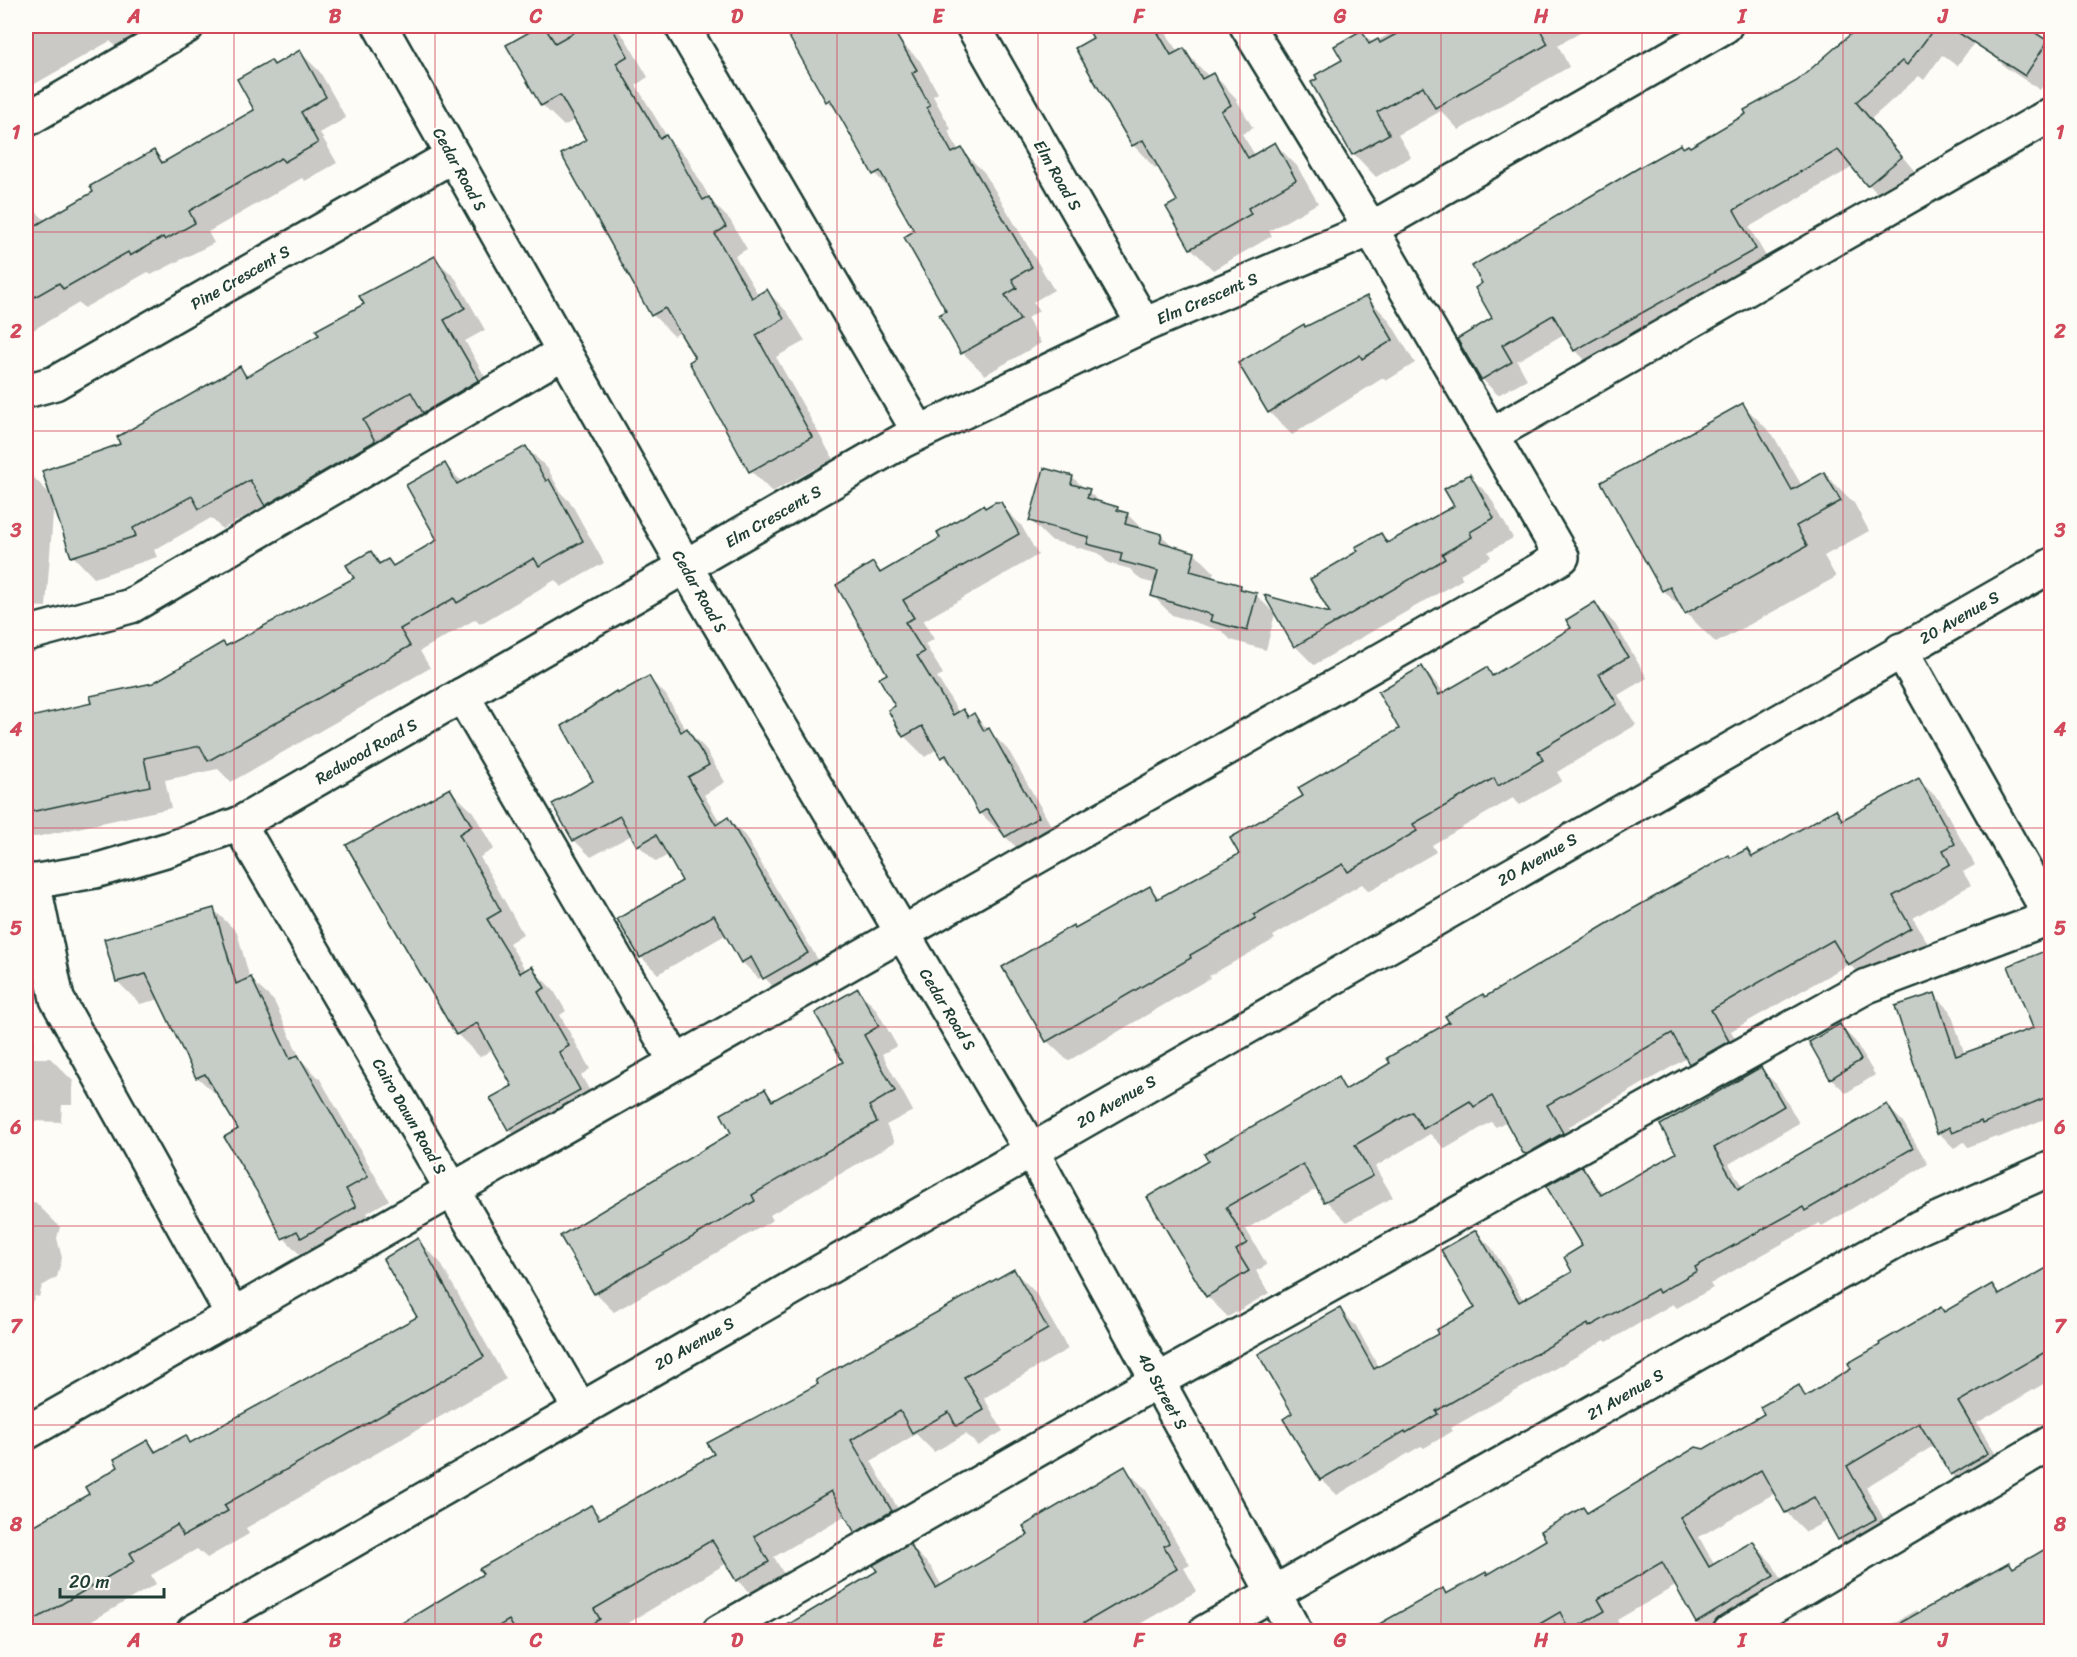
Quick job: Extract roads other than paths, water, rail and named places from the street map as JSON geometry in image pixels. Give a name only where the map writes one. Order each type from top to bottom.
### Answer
[{"type":"street","points":[[26,120],[187,26]]},
{"type":"street","name":"Cedar Road S","points":[[380,26],[685,566],[1032,1150]]},
{"type":"street","points":[[682,26],[919,432]]},
{"type":"street","name":"Elm Road S","points":[[973,26],[1144,325]]},
{"type":"street","points":[[26,1433],[1562,556],[1371,229],[1249,26]]},
{"type":"street","name":"Elm Crescent S","points":[[685,566],[919,432],[1144,325],[1371,229],[1725,26]]},
{"type":"street","points":[[1491,435],[2052,114]]},
{"type":"street","name":"Pine Crescent S","points":[[26,392],[55,383],[452,156]]},
{"type":"street","points":[[26,634],[131,606],[564,352]]},
{"type":"street","name":"Redwood Road S","points":[[29,882],[95,871],[169,849],[239,824],[685,566]]},
{"type":"street","name":"20 Avenue S","points":[[193,1632],[2047,567]]},
{"type":"street","points":[[719,1632],[1157,1381],[1867,986],[2051,917],[1901,650]]},
{"type":"street","points":[[462,695],[676,1062]]},
{"type":"street","name":"Cairo Dawn Road S","points":[[239,824],[580,1409]]},
{"type":"street","points":[[29,882],[57,999],[233,1315]]},
{"type":"street","name":"40 Street S","points":[[1032,1150],[1295,1632]]},
{"type":"street","name":"21 Avenue S","points":[[1205,1632],[1920,1227],[2052,1168]]},
{"type":"street","points":[[1730,1632],[2052,1442]]}]
